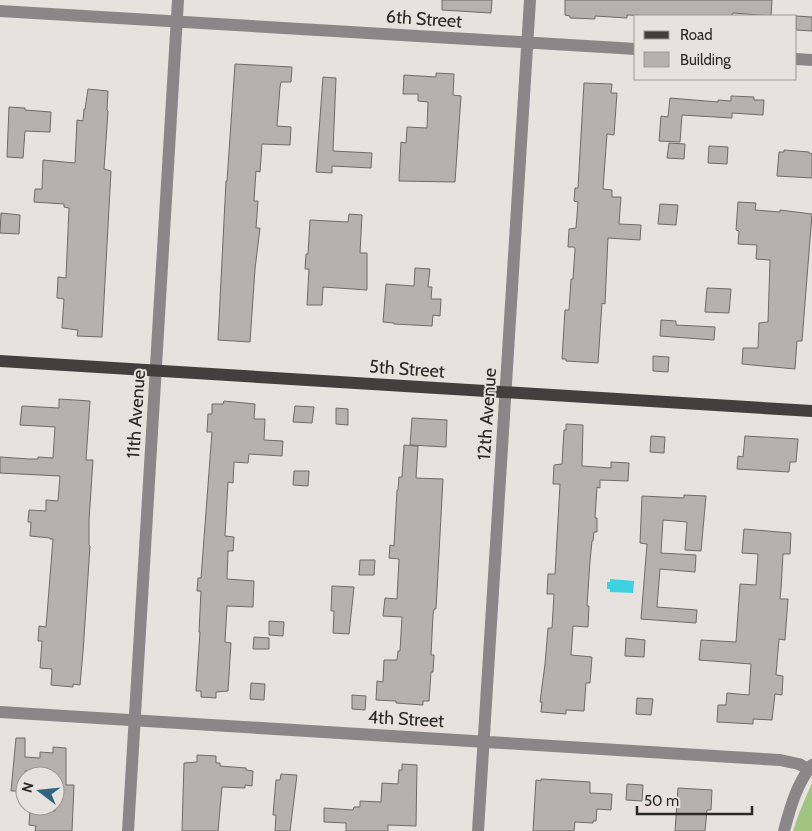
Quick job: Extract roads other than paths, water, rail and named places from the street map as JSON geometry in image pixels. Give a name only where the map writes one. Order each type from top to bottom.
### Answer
[{"type":"main road","name":"5th Street","points":[[0,362],[812,411]]},
{"type":"street","name":"11th Avenue","points":[[128,831],[178,0]]},
{"type":"street","name":"12th Avenue","points":[[478,831],[530,0]]},
{"type":"street","name":"6th Street","points":[[0,11],[177,20],[634,49]]},
{"type":"street","points":[[797,59],[812,60]]},
{"type":"street","name":"4th Street","points":[[0,712],[780,760],[810,767]]},
{"type":"street","points":[[784,831],[792,802],[810,767]]},
{"type":"water","points":[[610,579],[634,581],[633,593],[610,592],[610,589],[607,589],[607,582],[610,582]]}]
